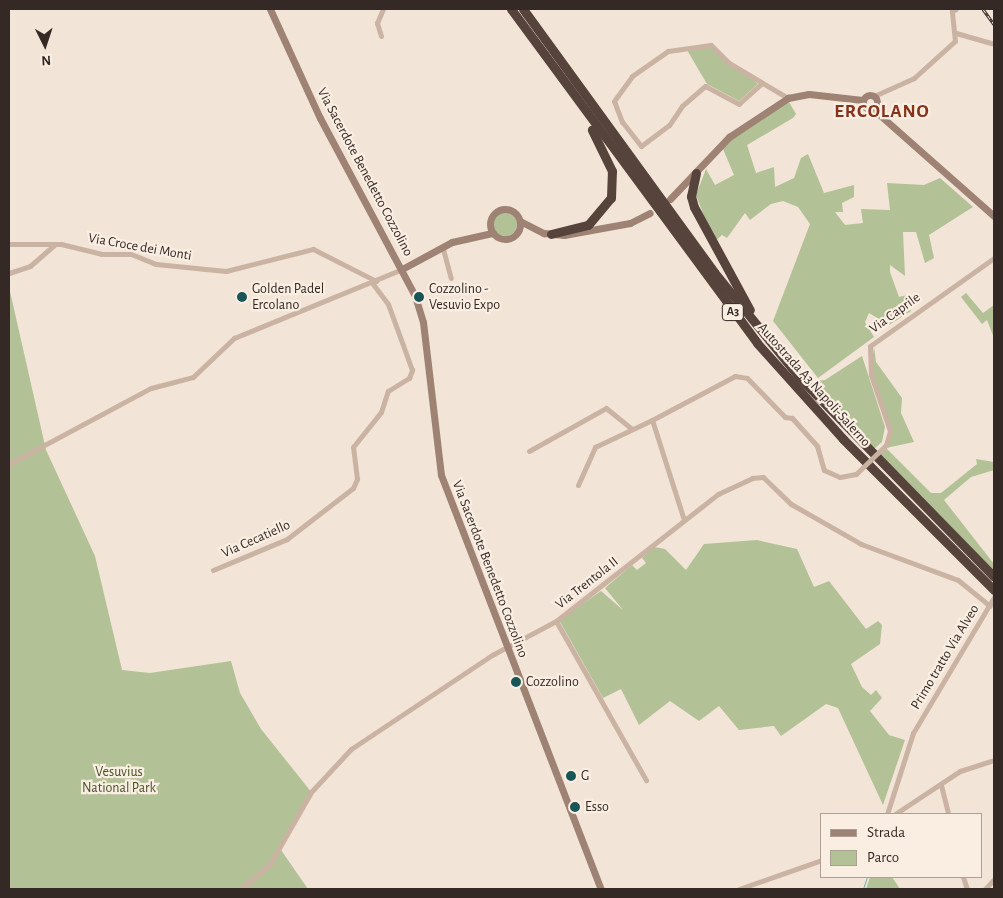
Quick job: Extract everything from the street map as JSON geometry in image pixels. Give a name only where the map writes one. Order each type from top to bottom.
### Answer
[{"type":"highway","name":"Autostrada A3 Napoli-Salerno","points":[[511,9],[757,343],[850,446],[992,588]]},
{"type":"highway","name":"Autostrada A3 Napoli-Salerno","points":[[524,9],[714,272],[799,377],[994,577]]},
{"type":"highway","points":[[551,234],[575,230],[598,218],[613,185],[606,155],[556,72]]},
{"type":"highway","points":[[696,173],[691,196],[694,207],[722,264],[799,377]]},
{"type":"main road","name":"Via Sacerdote Benedetto Cozzolino","points":[[270,9],[320,118],[402,269],[424,322],[441,475],[601,889]]},
{"type":"main road","points":[[670,198],[729,137],[788,98],[809,94],[863,100],[874,96],[877,104],[873,108]]},
{"type":"main road","points":[[863,100],[866,108],[873,108],[994,216]]},
{"type":"main road","points":[[483,233],[490,225],[493,214],[503,209],[514,212],[520,221],[551,234],[596,230],[650,213]]},
{"type":"main road","points":[[518,232],[520,221]]},
{"type":"main road","points":[[490,225],[492,233]]},
{"type":"main road","points":[[402,269],[443,249],[483,233],[492,233],[502,239],[518,232],[540,231]]},
{"type":"street","points":[[381,36],[377,23],[383,9]]},
{"type":"street","points":[[874,96],[914,78],[955,41],[956,34],[952,11],[956,9]]},
{"type":"street","points":[[956,34],[994,44]]},
{"type":"street","points":[[762,83],[739,104],[705,86],[682,106],[676,120],[641,146],[615,107],[628,79],[673,50],[711,45],[729,63],[788,98]]},
{"type":"street","name":"Via Croce dei Monti","points":[[9,244],[55,244],[102,254],[131,254],[156,264],[226,270],[300,250],[321,250],[374,282]]},
{"type":"street","points":[[9,273],[30,266],[55,244]]},
{"type":"street","points":[[443,249],[451,278]]},
{"type":"street","name":"Via Caprile","points":[[652,420],[741,376],[810,439],[824,470],[840,478],[856,474],[886,444],[890,431],[871,375],[870,346],[994,258]]},
{"type":"street","points":[[9,464],[151,388],[192,378],[234,338],[402,269]]},
{"type":"street","name":"Via Cecatiello","points":[[214,570],[295,535],[353,488],[357,472],[353,447],[381,412],[388,391],[408,378],[412,370],[388,304],[374,282]]},
{"type":"street","points":[[529,451],[606,408],[631,428]]},
{"type":"street","points":[[578,485],[595,447],[631,428],[652,420],[684,520]]},
{"type":"street","name":"Via Trentola II","points":[[241,889],[270,864],[310,792],[351,749],[507,648],[556,621],[718,494],[763,477],[791,504],[861,544],[958,580],[990,606]]},
{"type":"street","name":"Primo tratto Via Alveo","points":[[887,813],[913,733],[994,597]]},
{"type":"street","points":[[556,621],[646,780]]},
{"type":"street","points":[[896,813],[960,771],[994,760]]},
{"type":"street","points":[[941,785],[948,813]]},
{"type":"street","points":[[739,889],[820,861]]},
{"type":"street","points":[[985,889],[994,879]]},
{"type":"green space","points":[[710,46],[758,84],[739,101],[707,84],[687,50]]},
{"type":"green space","points":[[789,102],[796,114],[793,118],[747,145],[756,173],[774,167],[775,187],[794,178],[801,158],[808,154],[824,193],[854,185],[854,197],[842,203],[843,212],[835,212],[845,225],[863,223],[861,209],[890,210],[887,183],[924,185],[940,178],[973,207],[929,235],[934,258],[925,263],[916,232],[903,232],[905,276],[890,265],[890,272],[899,297],[907,295],[911,311],[889,325],[869,313],[865,322],[874,337],[818,378],[773,321],[810,224],[798,207],[783,201],[771,204],[750,220],[745,213],[727,238],[722,235],[714,242],[696,195],[706,169],[715,185],[734,175],[723,149],[745,127]]},
{"type":"green space","points":[[505,212],[510,213],[516,219],[516,229],[510,235],[505,236],[500,235],[494,229],[493,224],[494,219],[500,213]]},
{"type":"green space","name":"Vesuvius National Park","points":[[9,287],[46,450],[95,556],[122,670],[150,673],[231,661],[240,693],[261,729],[312,793],[281,850],[308,889],[9,889]]},
{"type":"green space","points":[[966,293],[983,313],[994,305],[994,338],[987,320],[982,324],[961,297]]},
{"type":"green space","points":[[874,347],[876,362],[902,398],[901,413],[914,442],[886,448],[931,493],[941,493],[977,464],[976,459],[994,462],[994,470],[971,477],[944,500],[994,564],[994,572],[880,455],[892,430],[871,369]]},
{"type":"green space","points":[[862,356],[885,427],[882,442],[874,449],[815,381],[825,380]]},
{"type":"green space","points":[[757,540],[797,549],[814,587],[829,581],[866,629],[878,621],[882,625],[880,644],[851,664],[862,687],[871,695],[876,690],[882,698],[870,711],[889,735],[905,740],[883,805],[838,708],[826,704],[781,736],[774,726],[739,730],[719,706],[699,721],[670,701],[639,725],[621,689],[603,698],[559,620],[601,591],[623,610],[605,588],[632,565],[637,570],[646,563],[642,558],[654,547],[665,549],[686,570],[704,544]]},
{"type":"green space","points":[[870,878],[893,878],[900,889],[866,889]]},
{"type":"waterway","points":[[863,889],[867,878]]},
{"type":"railway","points":[[983,9],[994,24]]},
{"type":"place","name":"Golden Padel Ercolano","points":[[242,297]]},
{"type":"place","name":"Cozzolino - Vesuvio Expo","points":[[419,297]]},
{"type":"place","name":"Cozzolino","points":[[516,682]]},
{"type":"place","name":"G","points":[[571,776]]},
{"type":"place","name":"Esso","points":[[575,807]]},
{"type":"district","name":"ERCOLANO","points":[[882,112]]}]
